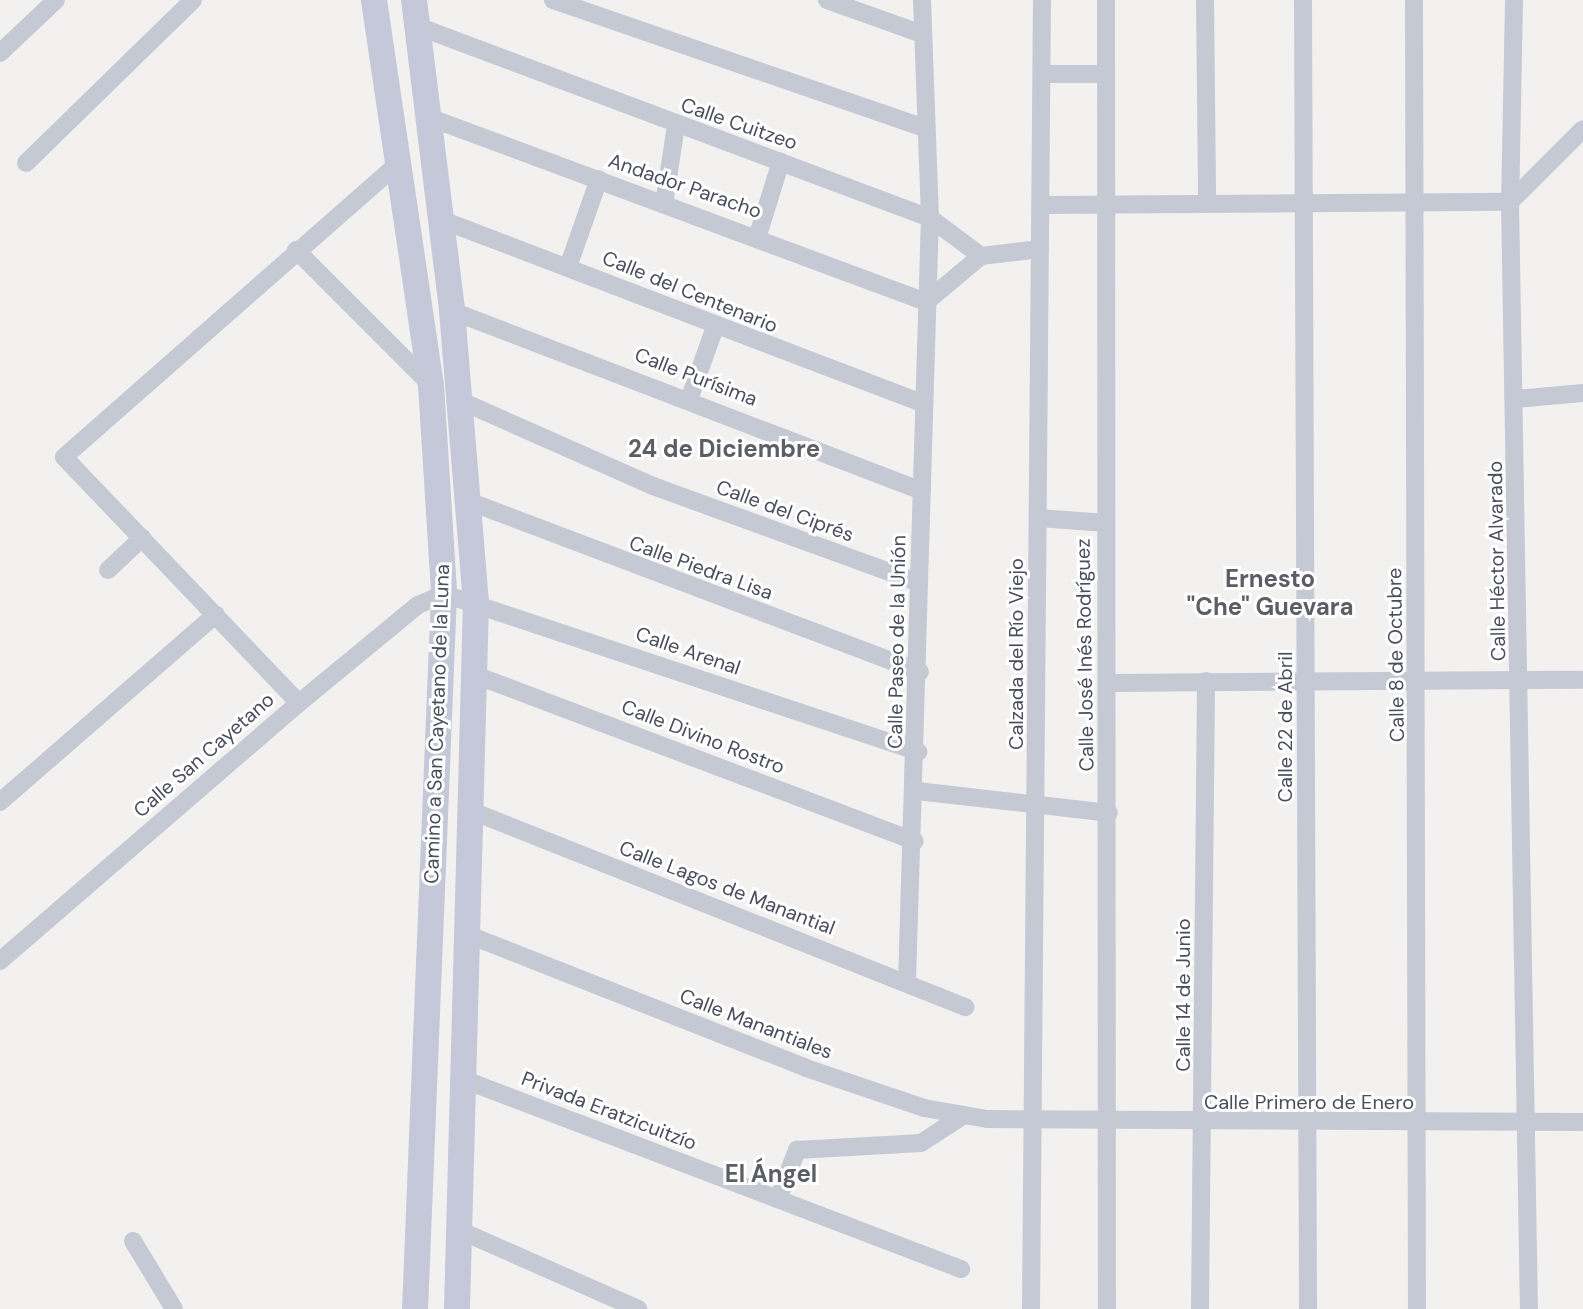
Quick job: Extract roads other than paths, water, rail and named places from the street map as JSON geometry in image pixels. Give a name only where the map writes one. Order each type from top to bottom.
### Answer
[{"type":"street","points":[[26,163],[193,0]]},
{"type":"street","name":"Camino a San Cayetano de la Luna","points":[[374,0],[431,385],[444,594],[415,1309]]},
{"type":"street","name":"Camino a San Cayetano de la Luna","points":[[414,0],[452,311],[476,602],[457,1309]]},
{"type":"street","points":[[553,0],[924,128]]},
{"type":"street","points":[[827,0],[922,34]]},
{"type":"street","name":"Calle Paseo de la Unión","points":[[907,982],[917,791],[922,403],[930,218],[924,128],[922,0]]},
{"type":"street","name":"Calzada del Río Viejo","points":[[1031,1309],[1036,1123],[1040,249],[1044,205],[1042,0]]},
{"type":"street","name":"Calle José Inés Rodríguez","points":[[1106,0],[1103,208],[1109,813],[1107,1309]]},
{"type":"street","points":[[1205,0],[1207,203]]},
{"type":"street","name":"Calle 22 de Abril","points":[[1303,0],[1308,1309]]},
{"type":"street","name":"Calle 8 de Octubre","points":[[1414,0],[1420,1124],[1417,1309]]},
{"type":"street","name":"Calle Héctor Alvarado","points":[[1514,0],[1510,202],[1521,682],[1529,1309]]},
{"type":"street","points":[[0,53],[51,2]]},
{"type":"street","name":"Calle Cuitzeo","points":[[417,26],[676,126],[781,161],[930,218],[981,256]]},
{"type":"street","points":[[1042,74],[1106,74]]},
{"type":"street","name":"Andador Paracho","points":[[428,117],[664,204],[758,235],[926,302]]},
{"type":"street","points":[[664,204],[676,126]]},
{"type":"street","points":[[1044,205],[1103,208],[1207,203],[1413,207],[1510,202],[1583,129]]},
{"type":"street","points":[[758,235],[781,161]]},
{"type":"street","points":[[299,703],[64,457],[296,250],[400,162]]},
{"type":"street","points":[[568,267],[599,179]]},
{"type":"street","name":"Calle del Centenario","points":[[442,220],[568,267],[714,330],[922,403]]},
{"type":"street","points":[[926,302],[981,256],[1040,249]]},
{"type":"street","points":[[296,250],[431,385]]},
{"type":"street","name":"Calle Purísima","points":[[452,311],[690,397],[922,491]]},
{"type":"street","points":[[690,397],[714,330]]},
{"type":"street","points":[[1515,399],[1583,393]]},
{"type":"street","name":"Calle del Ciprés","points":[[461,401],[653,486],[919,583]]},
{"type":"street","name":"Calle Piedra Lisa","points":[[468,501],[920,672]]},
{"type":"street","points":[[1039,518],[1106,523]]},
{"type":"street","points":[[108,570],[142,538]]},
{"type":"street","name":"Calle Arenal","points":[[444,594],[476,602],[918,752]]},
{"type":"street","name":"Calle San Cayetano","points":[[0,961],[299,703],[418,605],[444,594]]},
{"type":"street","points":[[0,802],[216,614]]},
{"type":"street","name":"Calle Divino Rostro","points":[[475,675],[915,841]]},
{"type":"street","points":[[1108,683],[1583,680]]},
{"type":"street","name":"Calle 14 de Junio","points":[[1200,1309],[1206,681]]},
{"type":"street","points":[[917,791],[1037,810],[1109,813]]},
{"type":"street","name":"Calle Lagos de Manantial","points":[[472,811],[965,1007]]},
{"type":"street","name":"Calle Manantiales","points":[[469,935],[806,1068],[964,1115],[1036,1123]]},
{"type":"street","name":"Privada Eratzicuitzío","points":[[465,1080],[961,1269]]},
{"type":"street","points":[[778,1199],[797,1150],[921,1143],[964,1115]]},
{"type":"street","name":"Calle Primero de Enero","points":[[1036,1123],[1583,1122]]},
{"type":"street","points":[[459,1230],[638,1309]]},
{"type":"street","points":[[133,1241],[174,1309]]},
{"type":"district","name":"24 de Diciembre","points":[[724,449]]},
{"type":"district","name":"Ernesto \"Che\" Guevara","points":[[1270,593]]},
{"type":"district","name":"El Ángel","points":[[771,1174]]}]
